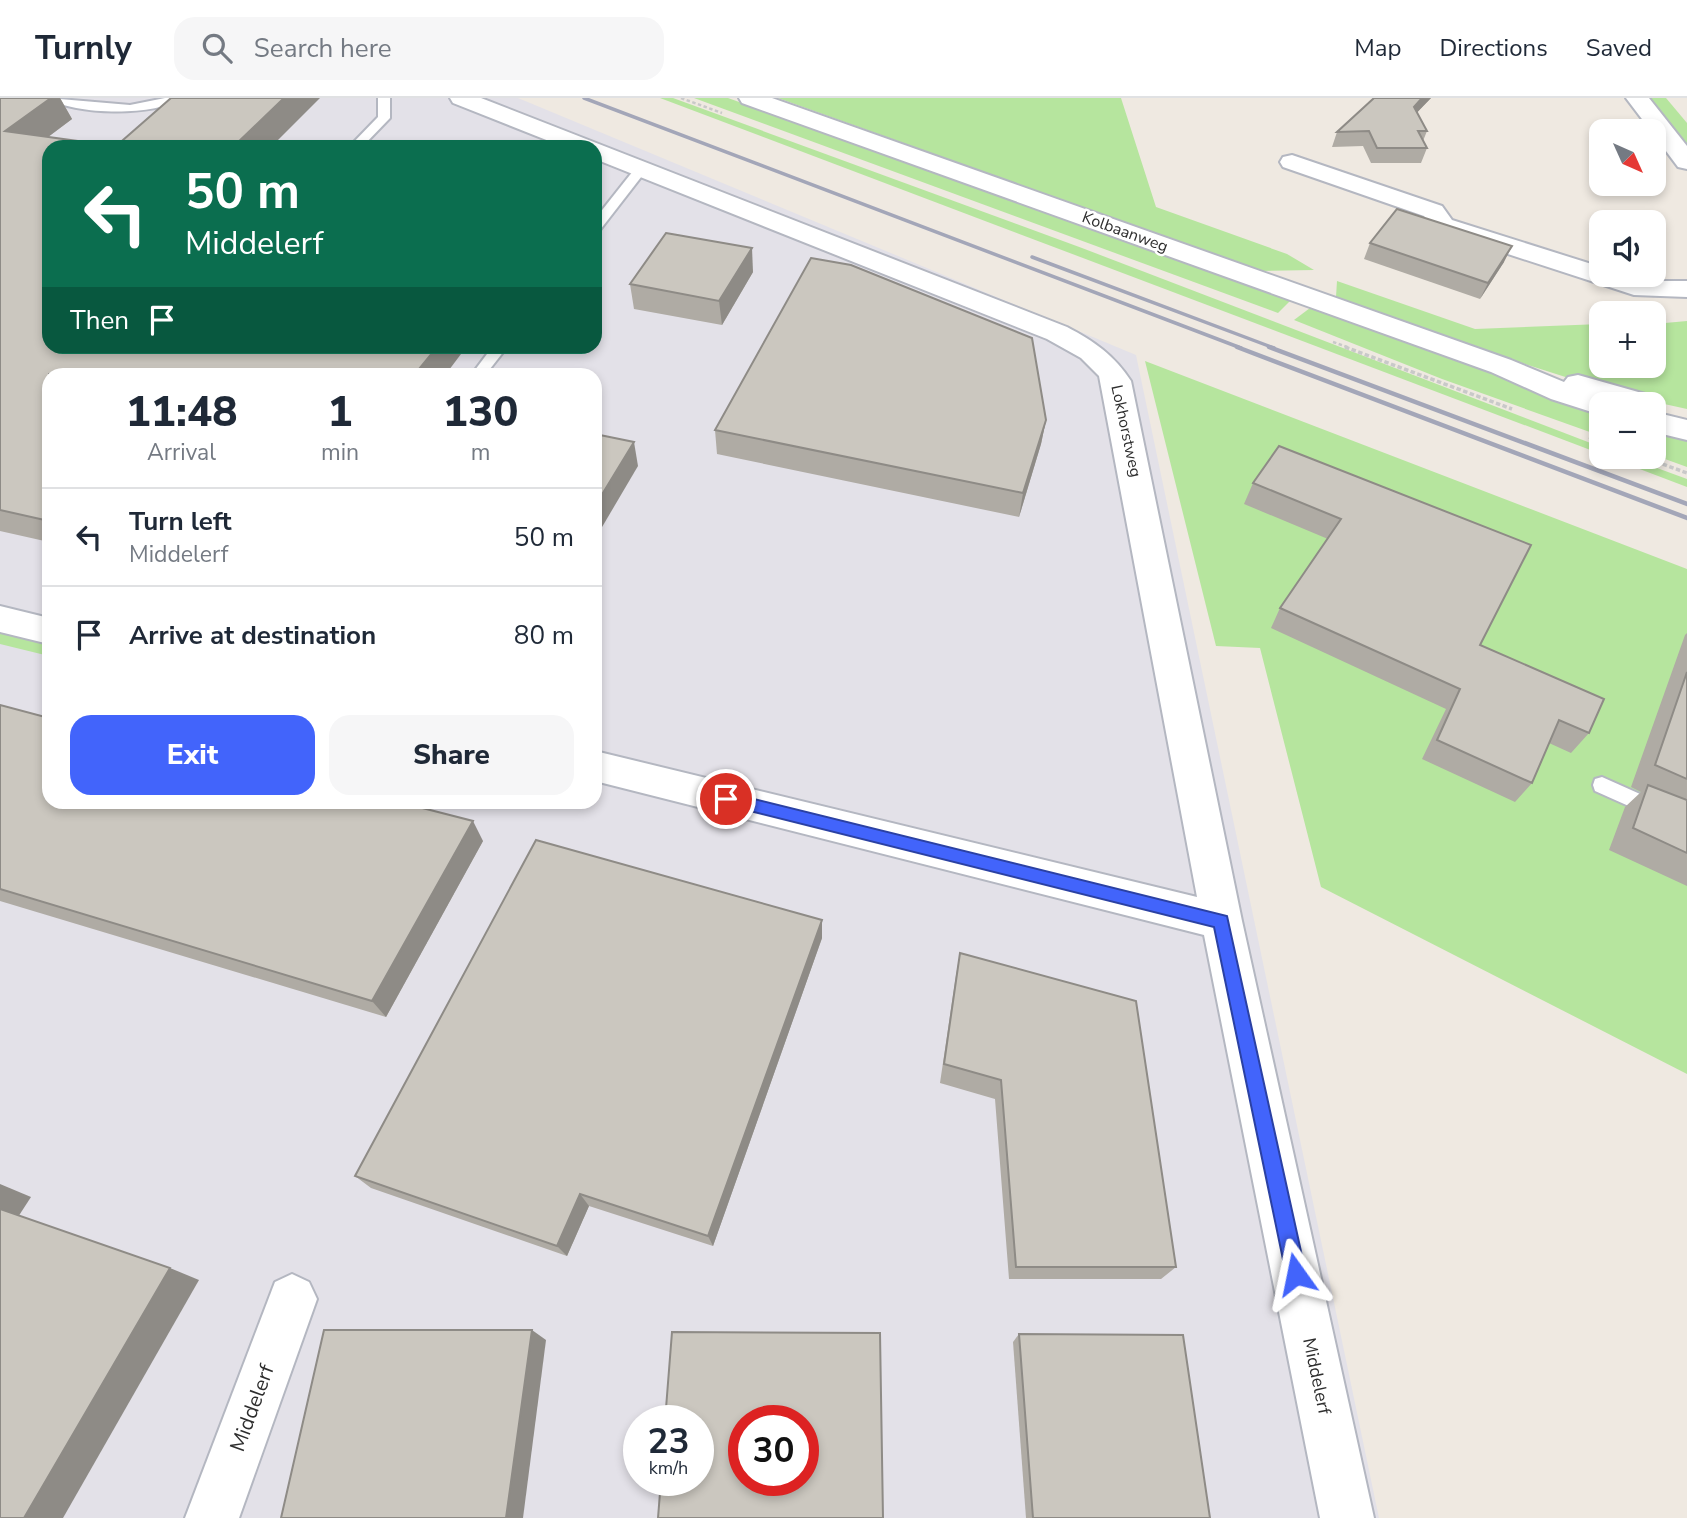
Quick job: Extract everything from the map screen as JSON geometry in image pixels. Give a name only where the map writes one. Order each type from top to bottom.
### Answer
[{"type":"street","points":[[461,98],[567,140]]},
{"type":"street","name":"Kolbaanweg","points":[[750,98],[1501,366],[1589,401]]},
{"type":"street","points":[[1637,98],[1687,162]]},
{"type":"street","name":"Lokhorstweg","points":[[602,154],[1057,333],[1084,347],[1107,365],[1116,381],[1222,921]]},
{"type":"street","points":[[1292,163],[1433,211],[1443,225],[1468,233],[1644,289],[1687,289]]},
{"type":"street","name":"Kolbaanweg","points":[[1501,366],[1600,392]]},
{"type":"street","points":[[1666,409],[1687,414]]},
{"type":"street","points":[[1666,425],[1687,430]]},
{"type":"street","points":[[0,619],[42,629]]},
{"type":"street","points":[[602,768],[1222,921]]},
{"type":"street","name":"Middelerf","points":[[1222,921],[1347,1518]]},
{"type":"street","name":"Middelerf","points":[[212,1518],[292,1298]]},
{"type":"lane","points":[[54,98],[116,110],[156,106],[174,98]]},
{"type":"lane","points":[[362,140],[384,118],[384,98]]},
{"type":"lane","points":[[602,218],[641,169]]},
{"type":"lane","points":[[484,368],[495,354]]},
{"type":"lane","points":[[1602,785],[1687,824]]},
{"type":"path","points":[[1666,465],[1687,473]]},
{"type":"shaded area","points":[[0,98],[518,98],[1136,355],[1379,1518],[0,1518]]},
{"type":"green space","points":[[660,98],[673,98],[1082,248],[1589,442],[1589,449]]},
{"type":"green space","points":[[694,98],[728,98],[1291,300],[1278,313]]},
{"type":"green space","points":[[778,98],[1121,98],[1156,207],[1287,254],[1314,270],[1260,271]]},
{"type":"green space","points":[[1648,98],[1666,98],[1687,123],[1687,143],[1677,138],[1666,119],[1663,119]]},
{"type":"green space","points":[[1337,281],[1475,329],[1589,324],[1589,378],[1666,378],[1666,323],[1687,321],[1687,409],[1666,404],[1666,392],[1617,392],[1598,387],[1466,344],[1336,297]]},
{"type":"green space","points":[[1310,308],[1589,408],[1589,432],[1442,379],[1294,320]]},
{"type":"green space","points":[[1145,361],[1687,569],[1687,1074],[1321,887],[1260,648],[1216,646]]},
{"type":"green space","points":[[1666,431],[1687,437],[1687,467],[1666,459]]},
{"type":"green space","points":[[1640,469],[1660,469],[1687,479],[1687,487]]},
{"type":"green space","points":[[0,632],[42,643],[42,654],[0,644]]},
{"type":"building","points":[[0,98],[51,98],[5,131],[70,140],[42,140],[42,354],[431,354],[420,368],[42,368],[42,519],[0,510]]},
{"type":"building","points":[[171,98],[284,98],[240,140],[123,140]]},
{"type":"building","points":[[1374,98],[1422,98],[1414,107],[1427,131],[1418,131],[1427,148],[1377,148],[1369,131],[1337,132]]},
{"type":"building","points":[[1397,209],[1512,246],[1488,283],[1370,243]]},
{"type":"building","points":[[666,233],[752,248],[719,301],[630,284]]},
{"type":"building","points":[[811,258],[851,265],[1032,338],[1046,420],[1023,493],[715,430]]},
{"type":"building","points":[[602,435],[634,442],[602,495]]},
{"type":"building","points":[[1279,446],[1531,545],[1480,645],[1604,699],[1589,733],[1559,720],[1532,783],[1437,740],[1460,689],[1280,608],[1341,519],[1253,483]]},
{"type":"building","points":[[1687,672],[1687,779],[1655,765]]},
{"type":"building","points":[[0,705],[42,716],[42,809],[426,809],[473,821],[372,1001],[0,889]]},
{"type":"building","points":[[1648,785],[1687,800],[1687,853],[1633,828]]},
{"type":"building","points":[[536,840],[822,920],[708,1236],[580,1194],[557,1246],[355,1176]]},
{"type":"building","points":[[960,953],[1136,1001],[1176,1267],[1016,1267],[1001,1080],[944,1064]]},
{"type":"building","points":[[0,1209],[170,1268],[24,1518],[0,1518]]},
{"type":"building","points":[[324,1330],[532,1330],[506,1518],[281,1518]]},
{"type":"building","points":[[672,1332],[880,1333],[883,1518],[658,1518],[660,1496],[714,1496],[714,1405],[666,1405]]},
{"type":"building","points":[[1019,1334],[1183,1335],[1210,1518],[1033,1518]]},
{"type":"railway","points":[[584,98],[1241,348]]},
{"type":"railway","points":[[1032,257],[1274,348]]},
{"type":"railway","points":[[1237,347],[1687,518]]},
{"type":"railway","points":[[1269,347],[1687,504]]},
{"type":"route","points":[[726,799],[1222,921],[1296,1274]]}]
